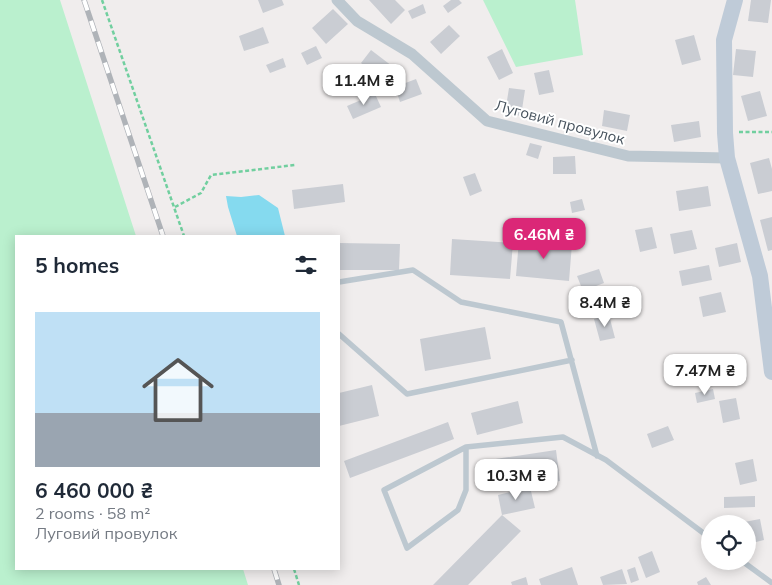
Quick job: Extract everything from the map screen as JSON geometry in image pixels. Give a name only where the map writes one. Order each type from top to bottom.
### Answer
[{"type":"street","name":"Луговий провулок","points":[[336,0],[357,21],[412,54],[487,120],[628,156],[727,158]]},
{"type":"street","points":[[735,0],[724,40],[727,158],[760,276],[772,372]]},
{"type":"lane","points":[[340,282],[414,270],[461,302],[561,322],[597,456]]},
{"type":"lane","points":[[340,335],[407,394],[572,360]]},
{"type":"lane","points":[[466,447],[466,490],[458,510],[407,548],[384,490],[466,447],[563,437],[597,456],[701,531]]},
{"type":"lane","points":[[754,570],[772,583]]},
{"type":"path","points":[[102,0],[184,235]]},
{"type":"path","points":[[725,133],[772,132]]},
{"type":"path","points":[[174,207],[201,193],[211,175],[295,166]]},
{"type":"path","points":[[294,570],[299,585]]},
{"type":"green space","points":[[0,0],[60,0],[136,235],[15,235],[15,570],[243,570],[248,585],[0,585]]},
{"type":"green space","points":[[483,0],[575,0],[583,55],[516,67]]},
{"type":"water","points":[[259,195],[278,208],[285,235],[237,235],[226,196]]},
{"type":"building","points":[[258,0],[282,0],[284,5],[263,13]]},
{"type":"building","points":[[369,0],[395,0],[405,10],[391,24]]},
{"type":"building","points":[[451,0],[459,0],[462,3],[448,13],[443,6]]},
{"type":"building","points":[[751,0],[771,0],[768,23],[748,21]]},
{"type":"building","points":[[423,4],[426,13],[412,19],[408,11]]},
{"type":"building","points":[[333,9],[348,24],[326,44],[312,28]]},
{"type":"building","points":[[449,25],[460,36],[441,54],[430,42]]},
{"type":"building","points":[[263,27],[269,43],[244,51],[239,36]]},
{"type":"building","points":[[694,35],[701,60],[682,65],[675,40]]},
{"type":"building","points":[[316,46],[322,58],[307,65],[301,53]]},
{"type":"building","points":[[502,49],[513,73],[499,80],[487,57]]},
{"type":"building","points":[[736,49],[756,51],[753,77],[733,75]]},
{"type":"building","points":[[371,50],[392,66],[381,79],[361,63]]},
{"type":"building","points":[[283,58],[286,67],[270,73],[266,65]]},
{"type":"building","points":[[549,70],[554,92],[539,95],[534,73]]},
{"type":"building","points":[[416,79],[422,94],[400,102],[395,87]]},
{"type":"building","points":[[509,88],[525,90],[521,116],[505,113]]},
{"type":"building","points":[[760,91],[767,116],[748,121],[741,96]]},
{"type":"building","points":[[375,94],[381,107],[353,119],[347,106]]},
{"type":"building","points":[[604,110],[630,115],[627,131],[602,126]]},
{"type":"building","points":[[699,121],[701,137],[674,142],[671,125]]},
{"type":"building","points":[[530,143],[542,146],[538,159],[526,155]]},
{"type":"building","points":[[575,156],[576,174],[553,174],[553,157]]},
{"type":"building","points":[[769,158],[772,169],[772,191],[758,194],[750,163]]},
{"type":"building","points":[[475,173],[482,191],[470,196],[463,177]]},
{"type":"building","points":[[343,184],[345,202],[294,209],[292,190]]},
{"type":"building","points":[[708,186],[711,206],[679,211],[676,191]]},
{"type":"building","points":[[582,199],[585,210],[572,213],[570,202]]},
{"type":"building","points":[[772,217],[772,250],[768,251],[760,220]]},
{"type":"building","points":[[652,227],[657,248],[640,252],[635,230]]},
{"type":"building","points":[[692,230],[697,249],[674,254],[670,234]]},
{"type":"building","points":[[452,239],[513,243],[510,279],[450,275]]},
{"type":"building","points":[[519,240],[572,244],[569,281],[516,276]]},
{"type":"building","points":[[340,243],[400,244],[399,270],[340,270]]},
{"type":"building","points":[[737,243],[741,262],[719,267],[715,248]]},
{"type":"building","points":[[709,265],[712,280],[682,286],[679,271]]},
{"type":"building","points":[[599,269],[604,283],[583,291],[577,276]]},
{"type":"building","points":[[721,292],[726,312],[703,317],[699,297]]},
{"type":"building","points":[[609,315],[615,338],[600,341],[594,319]]},
{"type":"building","points":[[485,327],[491,359],[425,371],[420,339]]},
{"type":"building","points":[[372,385],[379,416],[340,426],[340,393]]},
{"type":"building","points":[[713,389],[715,399],[697,403],[695,393]]},
{"type":"building","points":[[736,398],[740,419],[723,423],[719,401]]},
{"type":"building","points":[[518,401],[523,423],[477,435],[471,413]]},
{"type":"building","points":[[448,422],[454,439],[350,478],[344,461]]},
{"type":"building","points":[[668,426],[674,440],[652,448],[647,434]]},
{"type":"building","points":[[556,450],[560,481],[494,491],[489,460]]},
{"type":"building","points":[[753,459],[757,481],[740,485],[735,463]]},
{"type":"building","points":[[530,487],[535,508],[502,515],[498,495]]},
{"type":"building","points":[[755,496],[755,507],[724,508],[724,497]]},
{"type":"building","points":[[502,515],[521,531],[468,585],[433,585]]},
{"type":"building","points":[[760,519],[764,540],[756,542],[756,520]]},
{"type":"building","points":[[652,551],[660,572],[646,578],[638,557]]},
{"type":"building","points":[[572,567],[578,585],[541,585],[539,579]]},
{"type":"building","points":[[635,567],[639,580],[631,583],[627,570]]},
{"type":"building","points":[[622,569],[627,584],[603,585],[600,577]]},
{"type":"building","points":[[526,577],[528,585],[512,585],[511,582]]},
{"type":"building","points":[[706,577],[711,585],[698,585],[697,582]]},
{"type":"railway","points":[[84,0],[163,235]]},
{"type":"railway","points":[[274,570],[279,585]]}]
